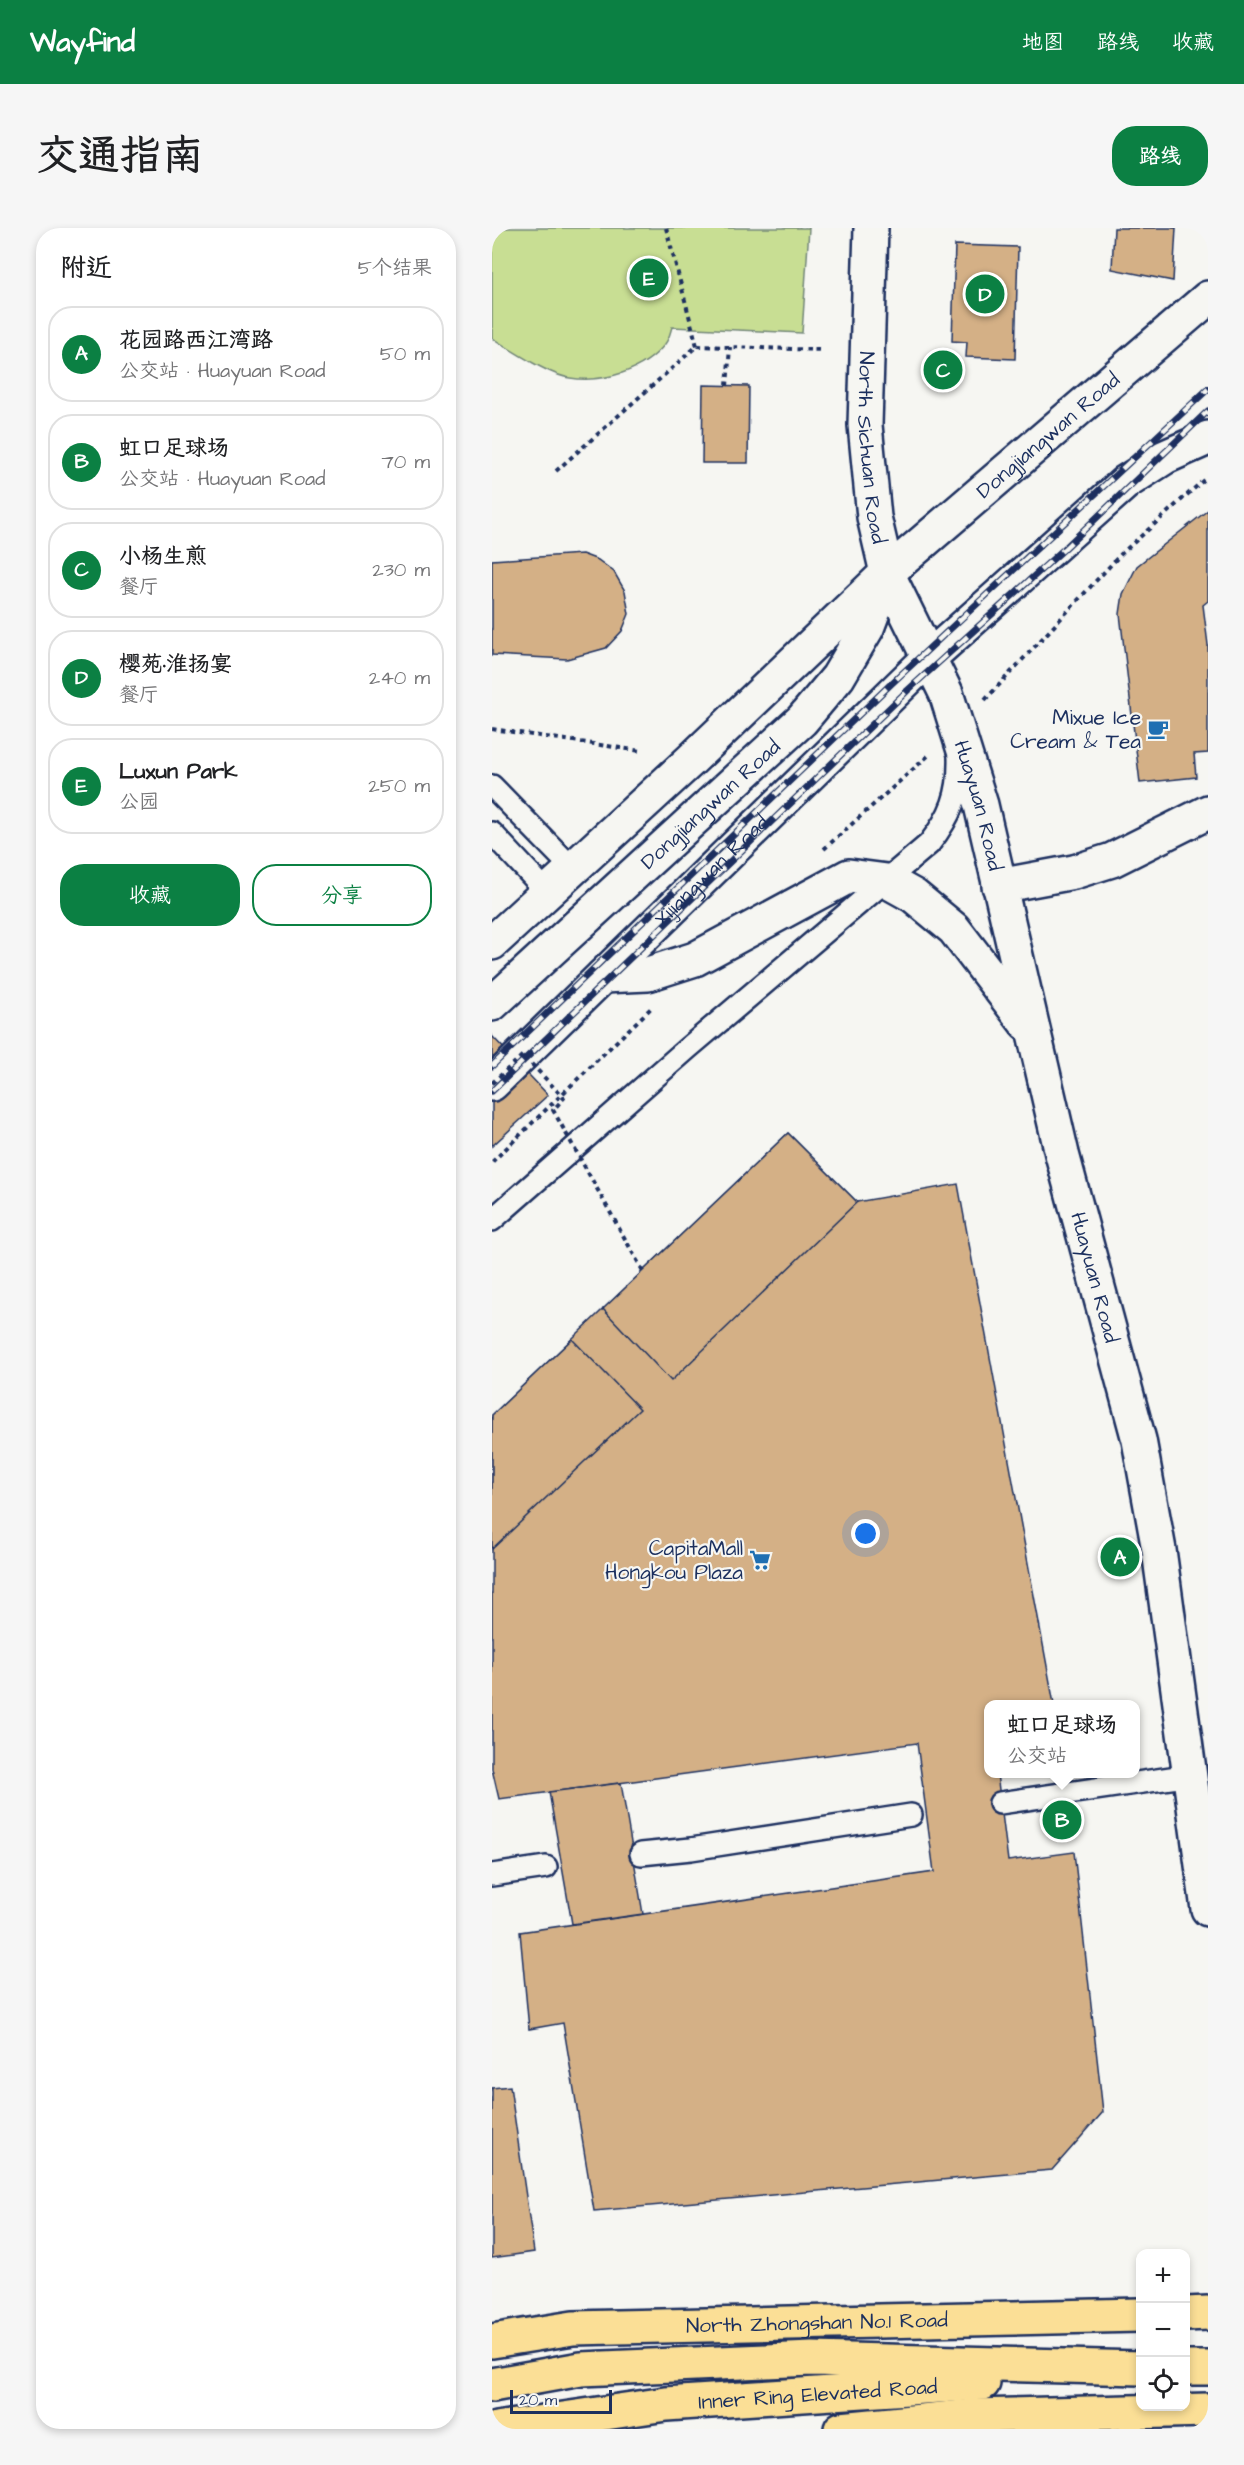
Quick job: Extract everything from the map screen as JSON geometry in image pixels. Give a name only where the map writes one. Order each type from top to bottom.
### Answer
[{"type":"main road","name":"North Sichuan Road","points":[[871,228],[865,425],[874,517],[887,573],[929,658]]},
{"type":"main road","name":"Dongjiangwan Road","points":[[492,943],[887,573],[1208,298]]},
{"type":"main road","points":[[929,658],[1126,482],[1165,457],[1208,438]]},
{"type":"main road","name":"Dongjiangwan Road","points":[[492,1004],[802,720],[838,677],[867,628],[887,573]]},
{"type":"main road","name":"Huayuan Road","points":[[929,658],[946,693],[981,805],[1031,1029],[1062,1154],[1139,1440],[1159,1550],[1208,1909]]},
{"type":"main road","name":"Xijiangwan Road","points":[[492,1083],[929,658]]},
{"type":"main road","points":[[999,886],[1074,872],[1112,860],[1208,812]]},
{"type":"main road","points":[[603,976],[648,974],[695,959],[849,876],[887,881],[914,896],[954,929],[1031,1029]]},
{"type":"main road","points":[[1190,2314],[1208,2313]]},
{"type":"main road","name":"North Zhongshan No.1 Road","points":[[492,2341],[573,2328],[1136,2315]]},
{"type":"main road","points":[[492,2385],[581,2368],[812,2359],[1136,2369]]},
{"type":"main road","points":[[1190,2368],[1208,2368]]},
{"type":"main road","name":"Inner Ring Elevated Road","points":[[496,2429],[666,2404],[1136,2369]]},
{"type":"main road","name":"Inner Ring Elevated Road","points":[[841,2429],[973,2416],[1208,2410]]},
{"type":"lane","points":[[492,1220],[688,1048],[929,844],[946,822],[957,795],[958,728]]},
{"type":"lane","points":[[492,786],[573,869]]},
{"type":"lane","points":[[492,833],[548,893]]},
{"type":"lane","points":[[1000,1803],[1191,1775]]},
{"type":"lane","points":[[641,1854],[691,1849],[911,1815]]},
{"type":"lane","points":[[492,1875],[546,1867]]},
{"type":"path","points":[[666,228],[697,345]]},
{"type":"path","points":[[556,471],[697,345],[823,350]]},
{"type":"path","points":[[726,386],[729,346]]},
{"type":"path","points":[[958,728],[1121,554],[1208,476]]},
{"type":"path","points":[[492,729],[641,750]]},
{"type":"path","points":[[492,1083],[524,1055],[564,1098],[553,1110],[643,1271]]},
{"type":"green space","points":[[492,228],[809,228],[802,333],[672,327],[665,344],[646,361],[634,368],[596,379],[561,376],[530,361],[492,338]]},
{"type":"building","points":[[1114,228],[1176,228],[1173,281],[1112,269]]},
{"type":"building","points":[[955,245],[1018,247],[1015,359],[966,357],[967,342],[952,341]]},
{"type":"building","points":[[703,385],[749,386],[748,463],[702,463]]},
{"type":"building","points":[[1208,510],[1208,601],[1203,605],[1208,645],[1208,753],[1194,754],[1196,777],[1140,783],[1120,614],[1123,594],[1137,566]]},
{"type":"building","points":[[582,554],[598,560],[614,572],[625,591],[629,614],[622,631],[606,648],[567,659],[492,655],[492,560]]},
{"type":"building","points":[[492,1036],[548,1095],[492,1146]]},
{"type":"building","name":"CapitaMall Hongkou Plaza","points":[[788,1133],[857,1202],[958,1184],[1053,1700],[984,1700],[984,1778],[998,1778],[1008,1861],[1074,1852],[1103,2112],[1052,2170],[594,2211],[563,2023],[529,2029],[520,1932],[934,1872],[917,1743],[499,1799],[492,1769],[492,1415]]},
{"type":"building","points":[[788,1133],[857,1202],[671,1381],[603,1309]]},
{"type":"building","points":[[572,1339],[640,1409],[492,1549],[492,1415]]},
{"type":"building","points":[[621,1783],[643,1914],[572,1924],[549,1792]]},
{"type":"building","points":[[510,2086],[534,2252],[492,2258],[492,2088]]},
{"type":"railway","points":[[492,1066],[892,683],[1208,389]]},
{"type":"railway","points":[[492,1091],[907,691],[1064,549],[1208,411]]},
{"type":"place","name":"Luxun Park","points":[[649,278]]},
{"type":"place","name":"樱苑·淮扬宴","points":[[985,294]]},
{"type":"place","name":"小杨生煎","points":[[943,370]]},
{"type":"place","name":"Mixue Ice Cream & Tea","points":[[1158,729]]},
{"type":"place","name":"花园路西江湾路","points":[[1120,1557]]},
{"type":"place","name":"CapitaMall Hongkou Plaza","points":[[760,1560]]},
{"type":"place","name":"虹口足球场","points":[[1062,1820]]}]
